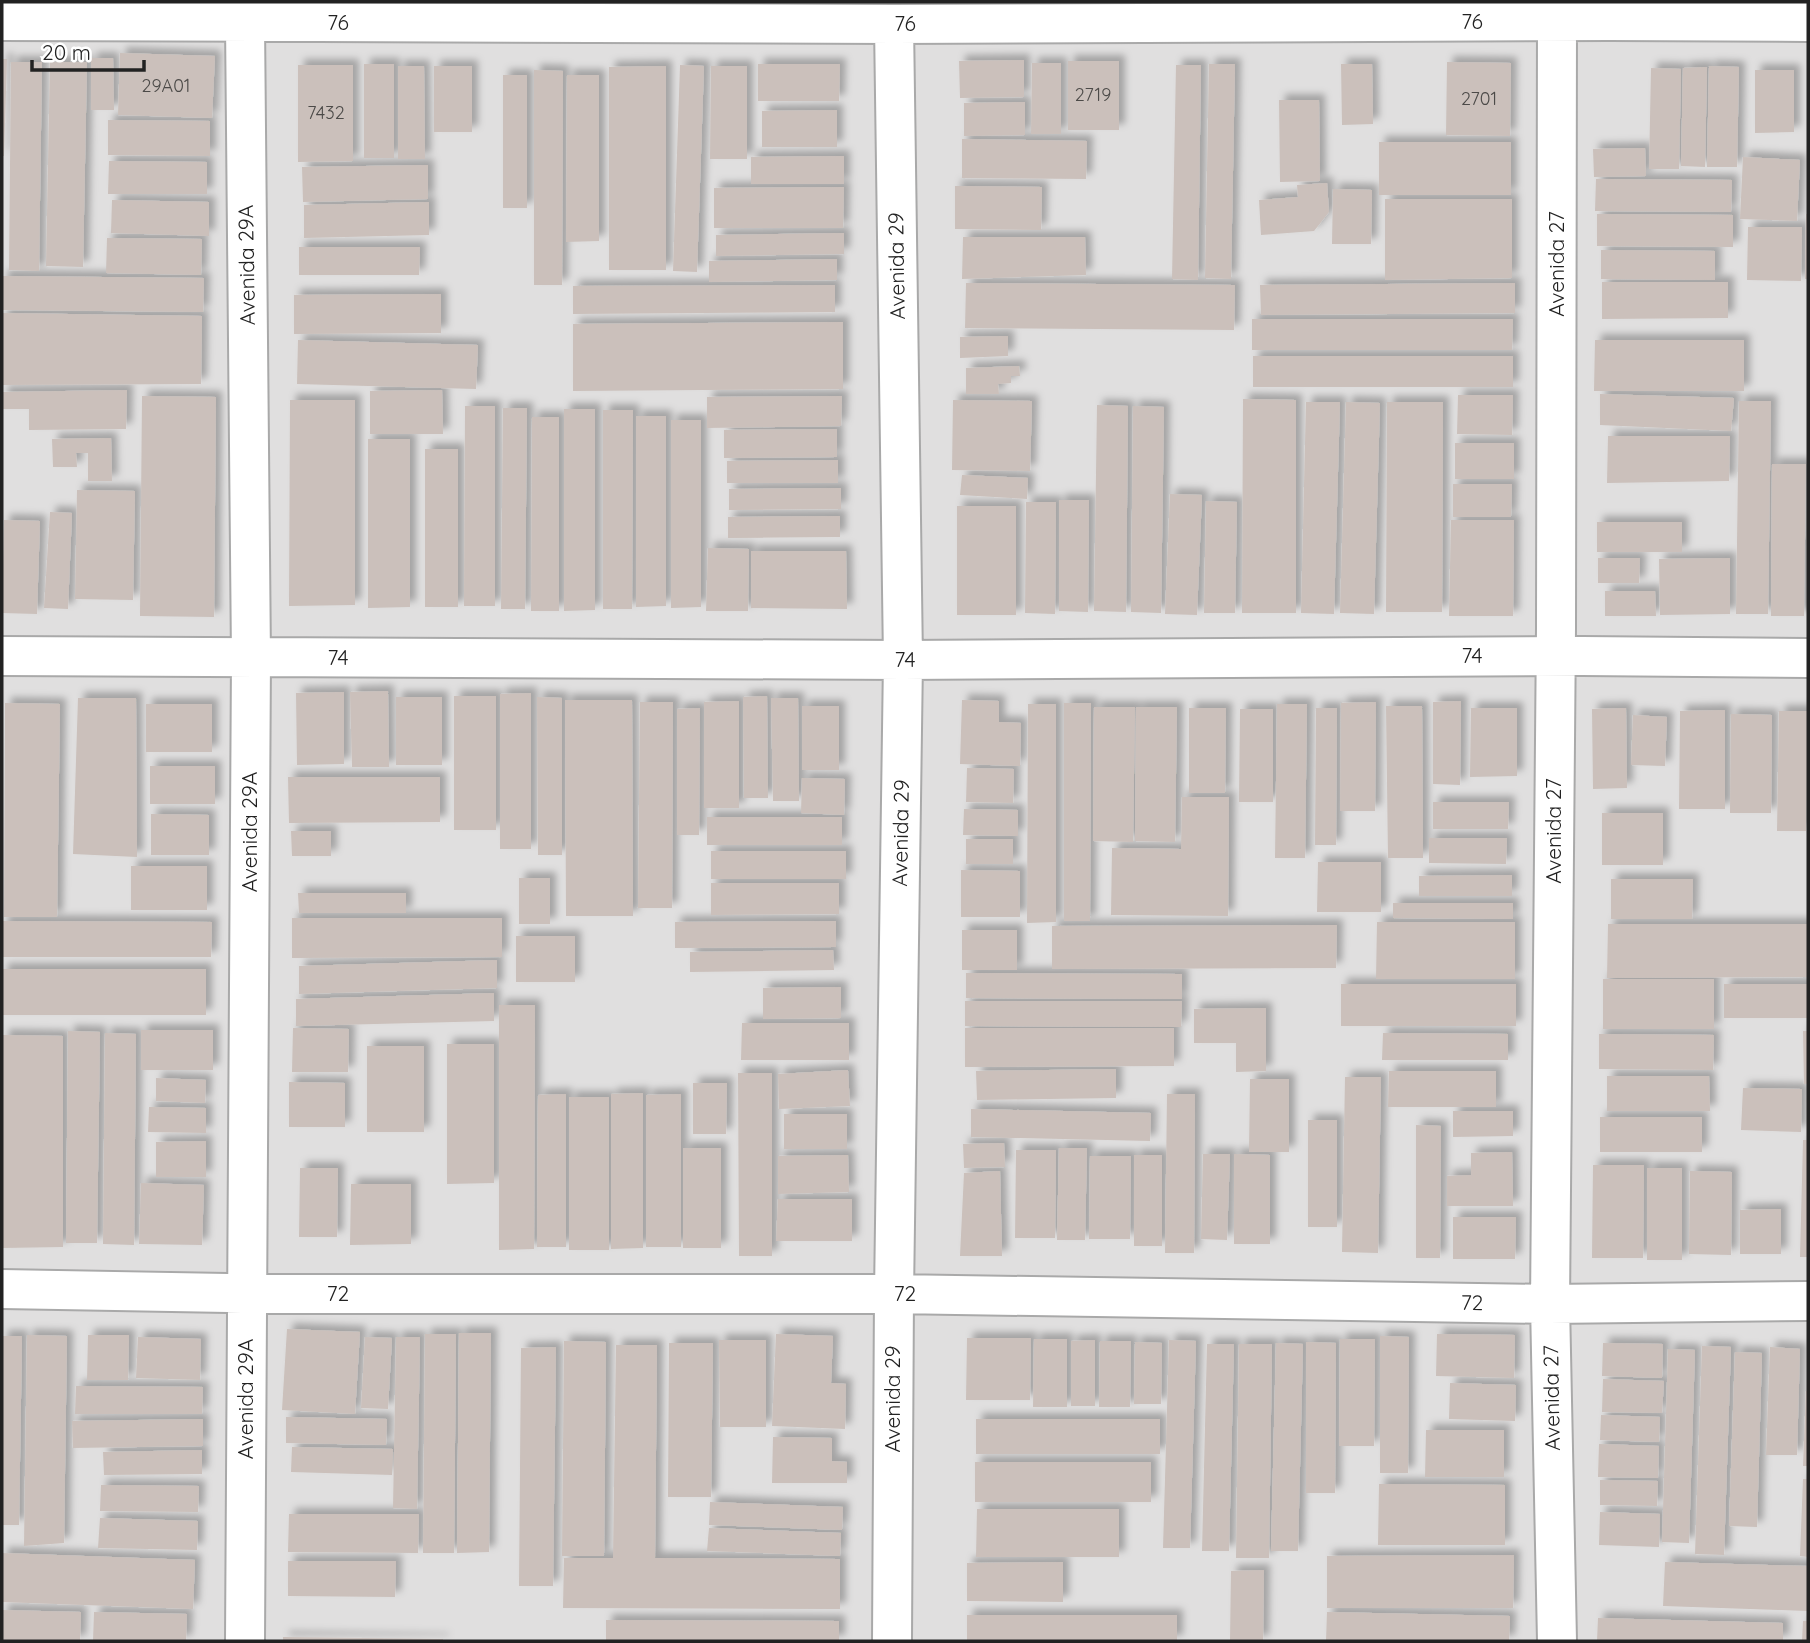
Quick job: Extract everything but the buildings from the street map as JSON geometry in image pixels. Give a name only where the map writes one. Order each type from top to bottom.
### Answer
[{"type":"street","name":"76","points":[[2,21],[894,24],[1557,21],[1610,11],[1808,22]]},
{"type":"street","name":"Avenida 27","points":[[1557,21],[1556,656],[1550,1304],[1557,1641]]},
{"type":"street","name":"Avenida 29A","points":[[244,1641],[251,658],[245,23]]},
{"type":"street","name":"Avenida 29","points":[[892,1641],[903,660],[894,24]]},
{"type":"street","name":"74","points":[[2,656],[903,660],[1556,656],[1808,658]]},
{"type":"street","name":"72","points":[[2,1289],[247,1293],[894,1294],[1550,1304],[1808,1301]]},
{"type":"shaded area","points":[[2,2],[1808,2],[1808,1641],[2,1641]]}]
